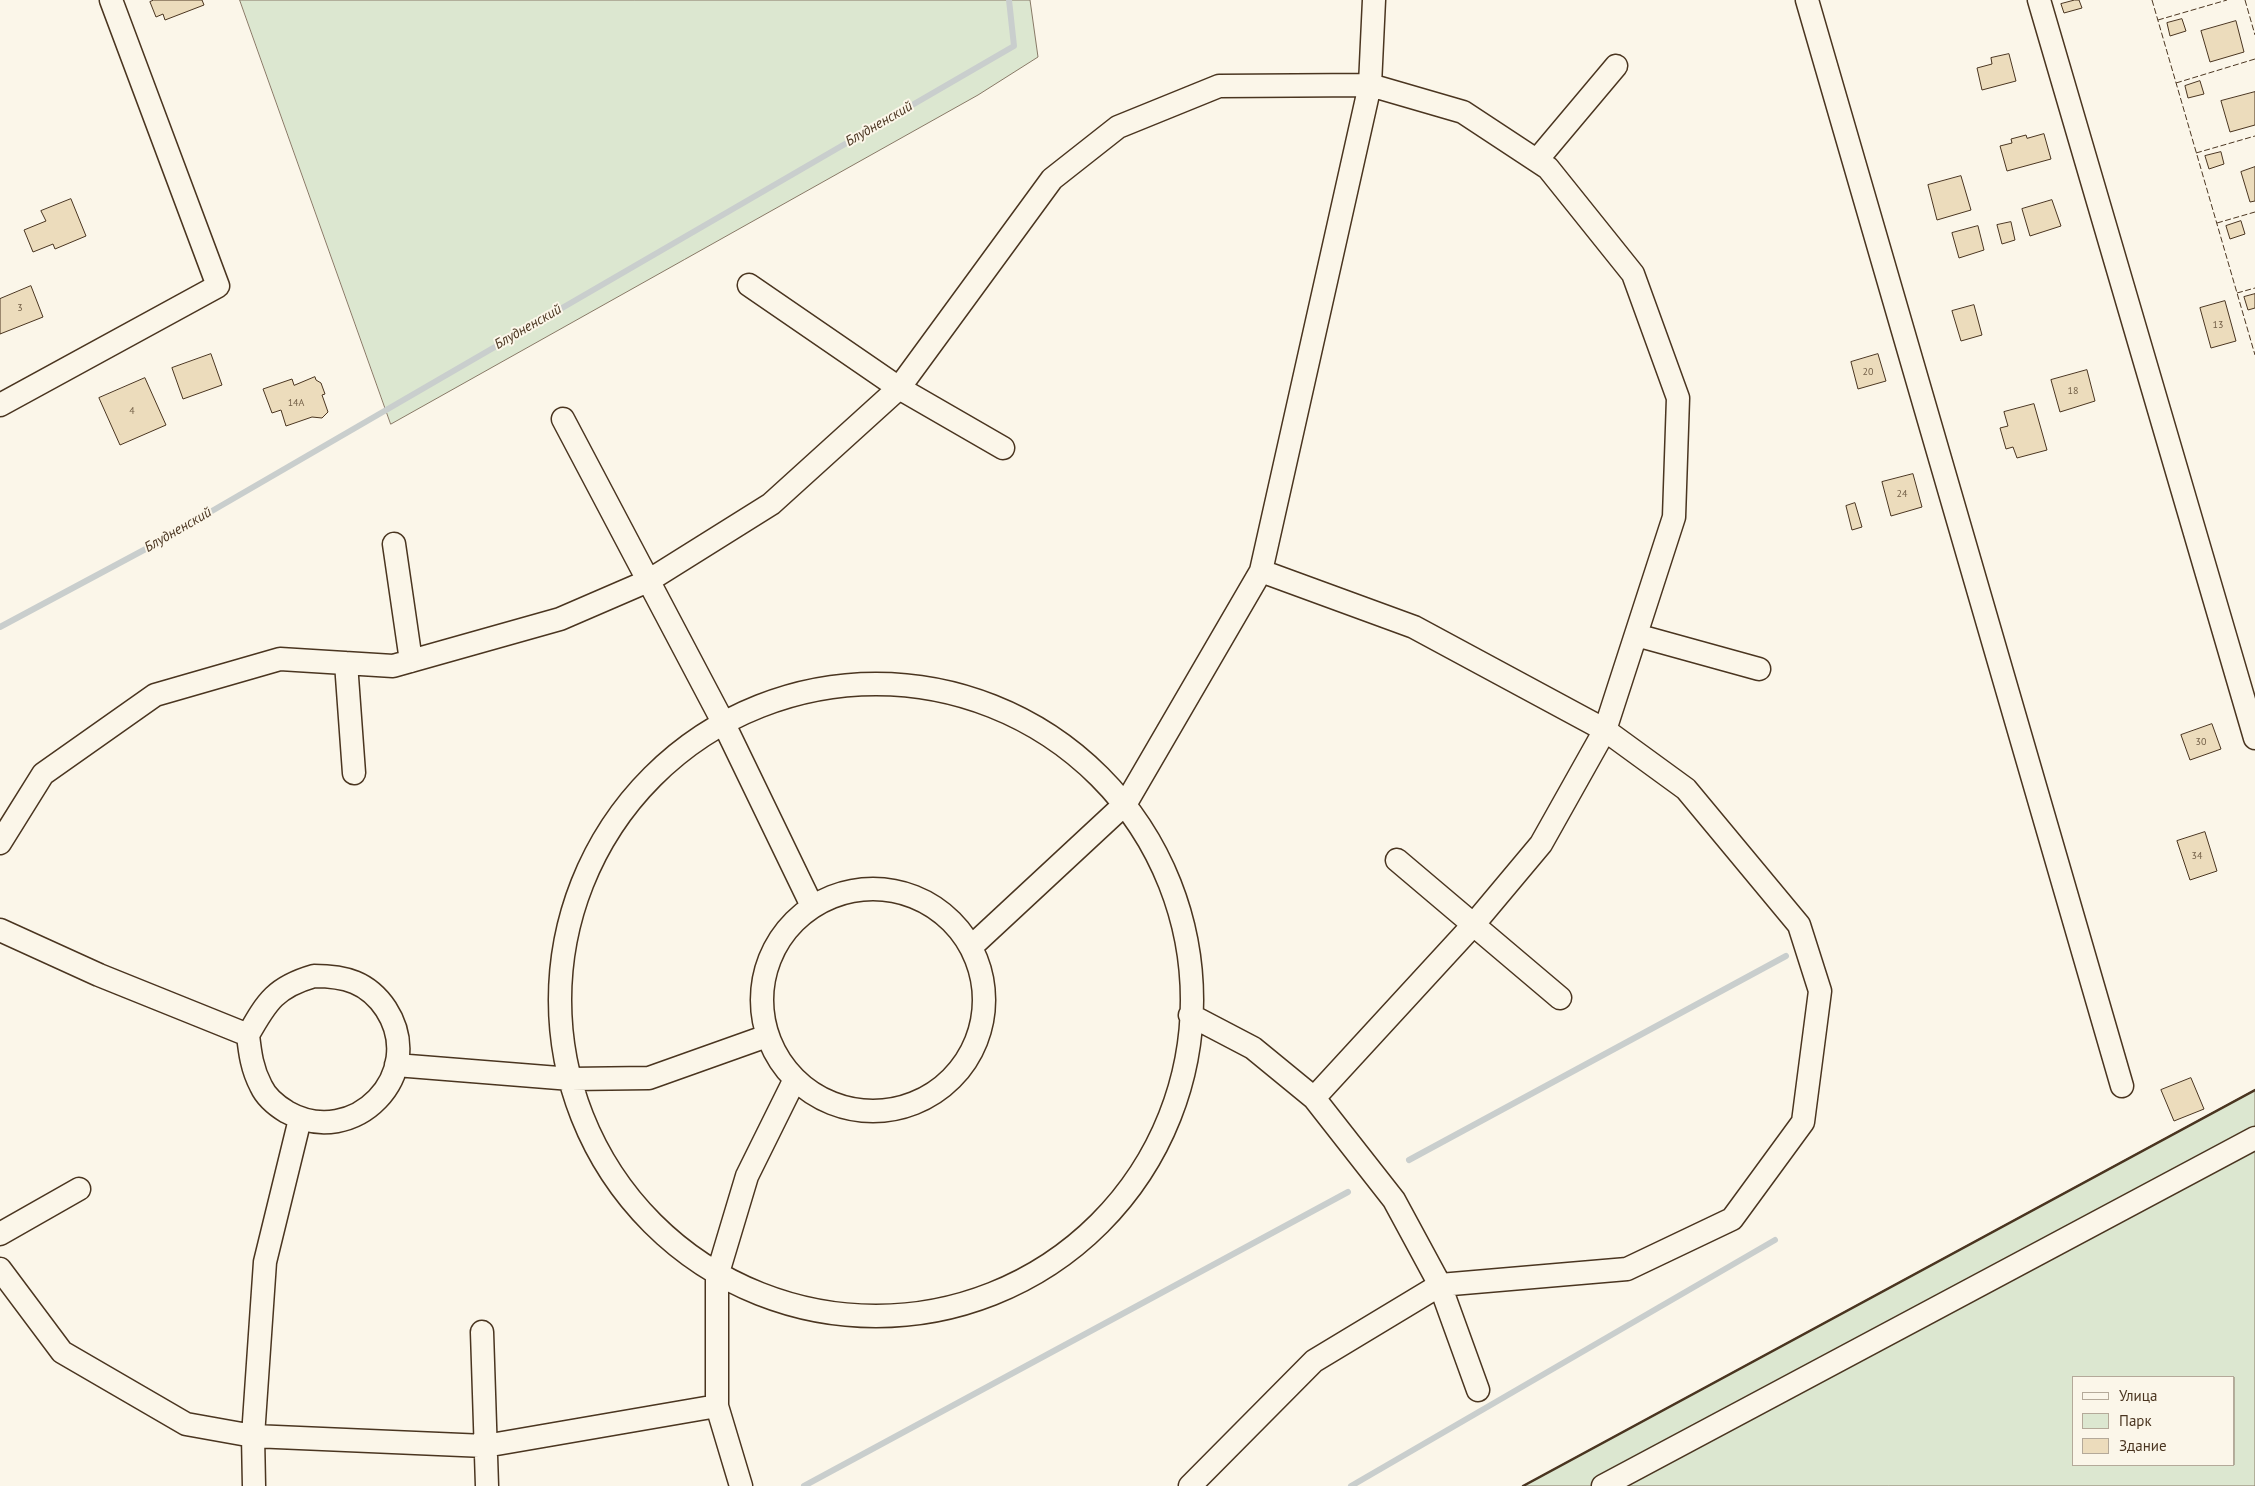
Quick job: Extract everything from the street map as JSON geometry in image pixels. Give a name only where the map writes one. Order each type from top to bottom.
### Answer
[{"type":"street","points":[[0,405],[218,286],[111,0]]},
{"type":"street","points":[[971,947],[1126,803],[1261,571],[1370,85],[1374,0]]},
{"type":"street","points":[[1807,0],[2122,1086]]},
{"type":"street","points":[[2039,0],[2255,738]]},
{"type":"street","points":[[1537,160],[1616,66]]},
{"type":"street","points":[[0,843],[43,774],[156,695],[280,659],[394,666],[560,619],[648,581],[771,504],[899,388],[1052,179],[1118,127],[1219,86],[1370,85],[1463,112],[1537,160],[1548,168],[1633,274],[1678,398],[1674,517],[1605,730],[1541,844],[1474,924],[1314,1098]]},
{"type":"street","points":[[749,285],[899,388],[1003,448]]},
{"type":"street","points":[[563,418],[724,724],[812,906]]},
{"type":"street","points":[[394,544],[411,661]]},
{"type":"street","points":[[1190,1486],[1314,1361],[1440,1286],[1627,1269],[1732,1219],[1803,1122],[1820,991],[1799,925],[1686,790],[1605,730],[1414,627],[1261,571]]},
{"type":"street","points":[[1636,635],[1759,669]]},
{"type":"street","points":[[346,663],[354,773]]},
{"type":"street","points":[[858,682],[959,692],[1052,734],[1126,803],[1174,888],[1193,983],[1184,1080],[1145,1169],[1082,1242],[999,1293],[905,1317],[818,1312],[808,1311],[717,1276],[638,1212],[584,1126],[558,1028],[566,926],[605,832],[672,756],[724,724],[759,704],[858,682]]},
{"type":"street","points":[[1397,860],[1560,998]]},
{"type":"street","points":[[882,889],[918,898],[948,918],[971,947],[983,982],[983,1019],[971,1054],[948,1082],[917,1103],[881,1112],[845,1108],[811,1094],[784,1068],[766,1036],[761,1000],[767,963],[785,931],[812,906],[845,892],[882,889]]},
{"type":"street","points":[[0,930],[99,975],[248,1035]]},
{"type":"street","points":[[314,976],[338,976],[360,984],[379,999],[392,1018],[398,1041],[396,1065],[387,1088],[370,1107],[349,1119],[324,1123],[300,1119],[278,1106],[261,1088],[252,1064],[248,1035],[272,996],[292,982],[314,976]]},
{"type":"street","points":[[1190,1015],[1253,1048],[1314,1098],[1394,1200],[1440,1286],[1478,1390]]},
{"type":"street","points":[[396,1065],[571,1079],[649,1078],[766,1036]]},
{"type":"street","points":[[741,1486],[718,1406],[717,1276],[747,1176],[795,1079]]},
{"type":"street","points":[[254,1486],[253,1436],[265,1262],[300,1119]]},
{"type":"street","points":[[1606,1485],[2255,1138]]},
{"type":"street","points":[[0,1234],[79,1189]]},
{"type":"street","points":[[0,1269],[62,1352],[186,1424],[253,1436],[485,1446],[718,1406]]},
{"type":"street","points":[[482,1332],[487,1486]]},
{"type":"green space","points":[[240,0],[1030,0],[1038,57],[978,95],[391,424]]},
{"type":"green space","points":[[2255,1090],[2255,1486],[1523,1486]]},
{"type":"building","points":[[154,0],[202,0],[204,5],[165,20],[163,14],[156,17],[150,2]]},
{"type":"building","points":[[2079,0],[2082,8],[2064,13],[2061,4]]},
{"type":"building","points":[[2182,19],[2186,31],[2170,36],[2167,23]]},
{"type":"building","points":[[2236,21],[2244,52],[2210,62],[2201,31]]},
{"type":"building","points":[[2009,54],[2016,81],[1982,90],[1977,68],[1992,64],[1991,58]]},
{"type":"building","points":[[2200,81],[2204,94],[2188,98],[2185,86]]},
{"type":"building","points":[[2255,92],[2255,125],[2230,132],[2221,101]]},
{"type":"building","points":[[2044,134],[2051,159],[2007,171],[2000,146],[2012,143],[2011,139],[2026,135],[2027,138]]},
{"type":"building","points":[[2221,152],[2224,164],[2209,169],[2205,156]]},
{"type":"building","points":[[2255,167],[2255,201],[2250,202],[2241,172]]},
{"type":"building","points":[[1961,176],[1971,210],[1937,220],[1928,185]]},
{"type":"building","points":[[71,199],[86,236],[55,249],[53,244],[33,252],[24,230],[46,221],[41,211]]},
{"type":"building","points":[[2052,200],[2061,226],[2030,236],[2022,209]]},
{"type":"building","points":[[2241,221],[2245,234],[2230,239],[2226,226]]},
{"type":"building","points":[[2011,222],[2015,240],[2002,244],[1997,225]]},
{"type":"building","points":[[1978,226],[1984,250],[1959,258],[1952,233]]},
{"type":"building","points":[[31,286],[43,317],[0,334],[0,299]]},
{"type":"building","points":[[2255,294],[2255,308],[2248,310],[2244,297]]},
{"type":"building","points":[[2225,301],[2236,341],[2211,348],[2200,308]]},
{"type":"building","points":[[1974,305],[1982,335],[1961,341],[1952,311]]},
{"type":"building","points":[[211,354],[222,385],[183,399],[172,368]]},
{"type":"building","points":[[1878,354],[1886,381],[1858,389],[1851,362]]},
{"type":"building","points":[[2087,370],[2095,401],[2060,412],[2051,380]]},
{"type":"building","points":[[315,377],[321,383],[325,394],[322,395],[328,412],[322,418],[312,417],[286,426],[281,410],[272,413],[263,389],[292,379],[294,385]]},
{"type":"building","points":[[145,378],[166,425],[120,445],[99,398]]},
{"type":"building","points":[[2034,404],[2047,450],[2017,458],[2013,447],[2006,449],[2000,428],[2008,426],[2004,412]]},
{"type":"building","points":[[1913,474],[1922,507],[1891,516],[1882,482]]},
{"type":"building","points":[[1855,503],[1862,527],[1852,530],[1846,506]]},
{"type":"building","points":[[2212,724],[2221,749],[2190,760],[2181,735]]},
{"type":"building","points":[[2205,832],[2217,871],[2190,880],[2177,841]]},
{"type":"building","points":[[2191,1078],[2204,1109],[2174,1121],[2161,1090]]},
{"type":"waterway","name":"Блудненский","points":[[0,627],[155,544],[1014,46],[1009,0]]},
{"type":"waterway","points":[[1409,1160],[1786,956]]},
{"type":"waterway","points":[[804,1486],[1348,1192]]},
{"type":"waterway","points":[[1351,1486],[1775,1240]]},
{"type":"fence","points":[[2152,0],[2255,355]]},
{"type":"fence","points":[[2158,20],[2227,0]]},
{"type":"fence","points":[[2245,0],[2255,35]]},
{"type":"fence","points":[[2176,83],[2255,59]]},
{"type":"fence","points":[[2196,153],[2255,136]]},
{"type":"fence","points":[[2217,223],[2255,212]]},
{"type":"fence","points":[[2237,293],[2255,288]]},
{"type":"wall","points":[[1523,1486],[2255,1090]]}]
